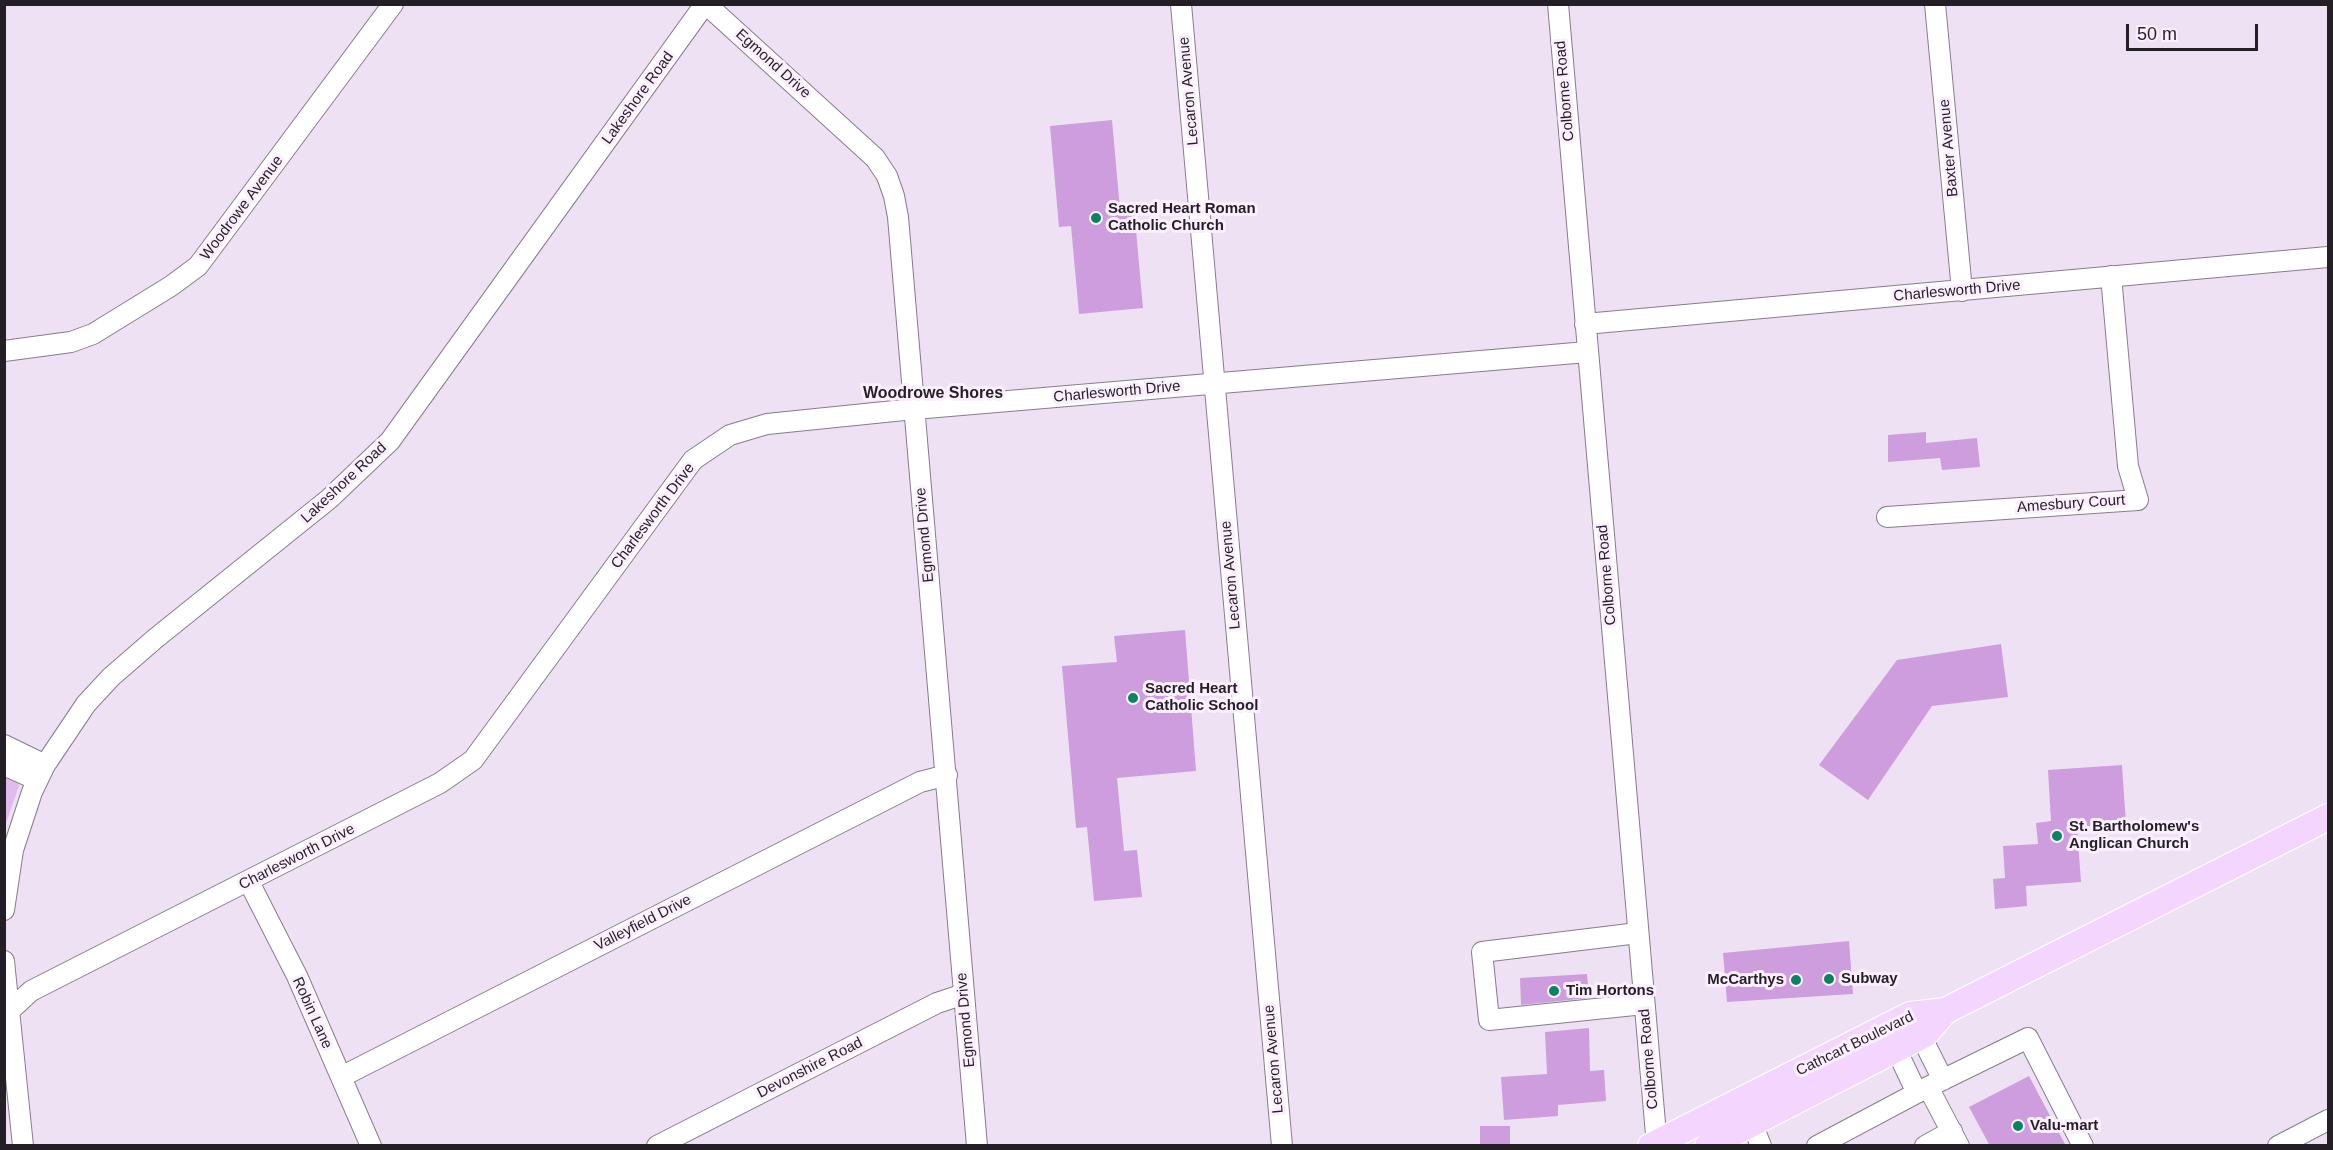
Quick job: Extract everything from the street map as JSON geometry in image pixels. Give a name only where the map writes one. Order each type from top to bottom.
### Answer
[{"type":"main road","points":[[1945,1011],[2328,817]]},
{"type":"main road","name":"Cathcart Boulevard","points":[[1708,1146],[1756,1134],[1921,1036],[1936,1023],[1945,1011]]},
{"type":"main road","name":"Cathcart Boulevard","points":[[1655,1145],[1910,1015],[1945,1011]]},
{"type":"street","name":"Woodrowe Avenue","points":[[4,351],[71,342],[93,334],[171,286],[198,266],[393,4]]},
{"type":"street","name":"Egmond Drive","points":[[706,4],[875,158],[887,176],[898,217],[978,1146]]},
{"type":"street","name":"Lakeshore Road","points":[[4,910],[13,850],[41,773],[80,712],[111,677],[321,507],[390,441],[706,4]]},
{"type":"street","name":"Lecaron Avenue","points":[[1182,4],[1282,1146]]},
{"type":"street","name":"Colborne Road","points":[[1558,4],[1655,1145]]},
{"type":"street","name":"Baxter Avenue","points":[[1935,4],[1962,291]]},
{"type":"street","name":"Charlesworth Drive","points":[[1585,324],[2328,257]]},
{"type":"street","name":"Amesbury Court","points":[[1887,517],[2138,500],[2128,466],[2111,276]]},
{"type":"street","name":"Charlesworth Drive","points":[[7,1014],[31,992],[440,783],[473,760],[693,460],[730,435],[767,424],[914,409],[1587,352]]},
{"type":"street","points":[[4,745],[41,773]]},
{"type":"street","points":[[4,765],[41,773]]},
{"type":"street","name":"Valleyfield Drive","points":[[341,1077],[920,782],[947,775]]},
{"type":"street","name":"Robin Lane","points":[[249,882],[297,976],[371,1146]]},
{"type":"street","points":[[1638,933],[1482,952],[1495,1019],[1644,1004]]},
{"type":"street","points":[[4,961],[7,1014],[23,1146]]},
{"type":"street","name":"Devonshire Road","points":[[657,1146],[937,1003],[964,994]]},
{"type":"street","points":[[1921,1036],[1930,1087]]},
{"type":"street","points":[[1817,1146],[2028,1038],[2083,1146]]},
{"type":"street","points":[[1896,1049],[1930,1087],[1955,1138],[1924,1146]]},
{"type":"street","points":[[2278,1146],[2328,1120]]},
{"type":"shaded area","points":[[5,773],[17,780],[19,786],[5,826]]},
{"type":"building","name":"Sacred Heart Roman Catholic Church","points":[[1112,120],[1120,209],[1134,208],[1143,308],[1079,314],[1071,226],[1059,227],[1050,126]]},
{"type":"building","points":[[1926,432],[1926,443],[1977,438],[1980,467],[1942,470],[1940,458],[1888,462],[1888,435]]},
{"type":"building","points":[[1185,630],[1196,771],[1117,778],[1124,851],[1137,850],[1142,897],[1094,901],[1087,827],[1076,828],[1062,666],[1117,662],[1114,636]]},
{"type":"building","points":[[2001,644],[2008,697],[1932,706],[1868,800],[1819,765],[1897,660]]},
{"type":"building","name":"St. Bartholomew's Anglican Church","points":[[2122,765],[2126,824],[2077,827],[2081,882],[2026,886],[2027,906],[1995,909],[1993,879],[2005,878],[2003,846],[2038,844],[2036,823],[2051,821],[2048,770]]},
{"type":"building","points":[[1849,941],[1853,994],[1727,1002],[1723,953]]},
{"type":"building","name":"Tim Hortons","points":[[1587,974],[1589,998],[1521,1005],[1520,978]]},
{"type":"building","points":[[1589,1028],[1590,1071],[1604,1070],[1606,1101],[1558,1105],[1558,1116],[1504,1120],[1501,1077],[1547,1074],[1545,1032]]},
{"type":"building","name":"Valu-mart","points":[[2029,1076],[2066,1146],[1990,1146],[1969,1107]]},
{"type":"building","points":[[1480,1126],[1510,1126],[1510,1146],[1480,1146]]},
{"type":"place","name":"Sacred Heart Roman Catholic Church","points":[[1096,218]]},
{"type":"place","name":"Sacred Heart Catholic School","points":[[1133,698]]},
{"type":"place","name":"St. Bartholomew's Anglican Church","points":[[2057,836]]},
{"type":"place","name":"Subway","points":[[1829,979]]},
{"type":"place","name":"McCarthys","points":[[1796,980]]},
{"type":"place","name":"Tim Hortons","points":[[1554,991]]},
{"type":"place","name":"Valu-mart","points":[[2018,1126]]},
{"type":"district","name":"Woodrowe Shores","points":[[933,394]]}]
